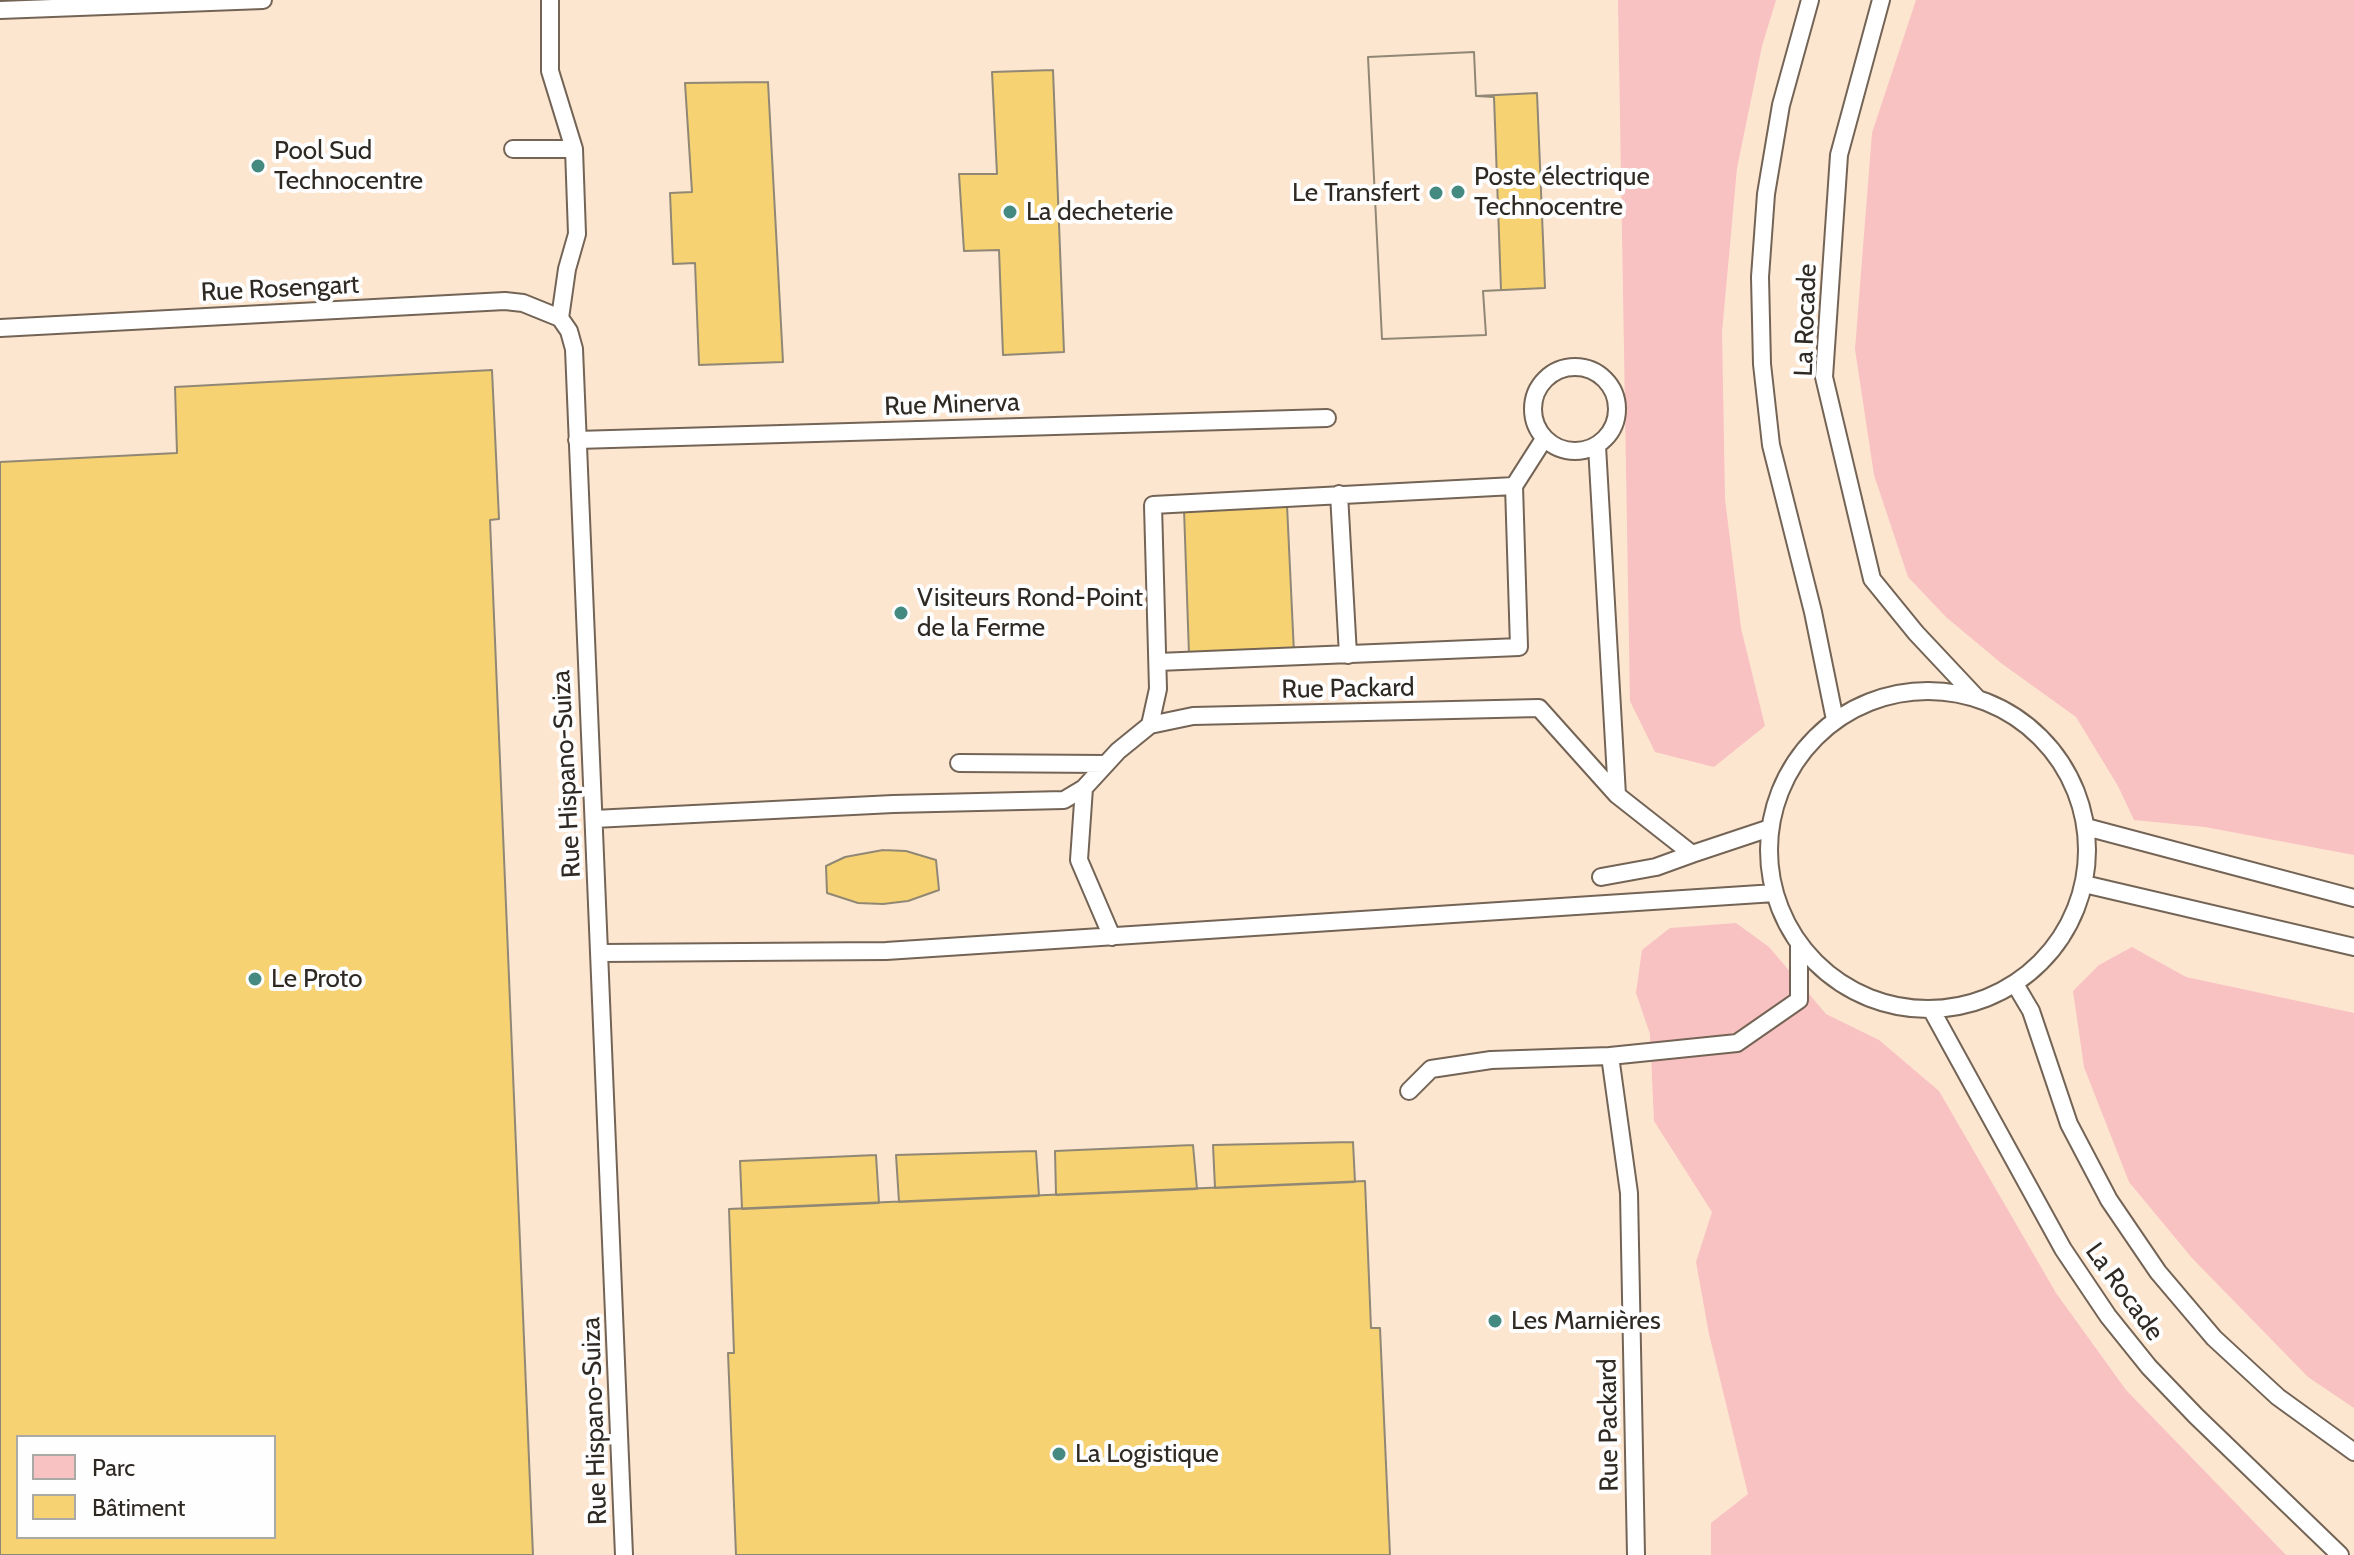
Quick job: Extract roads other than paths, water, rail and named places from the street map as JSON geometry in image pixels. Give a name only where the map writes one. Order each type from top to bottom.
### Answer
[{"type":"lane","points":[[0,10],[263,0]]},
{"type":"lane","name":"Rue Hispano-Suiza","points":[[550,0],[550,71],[574,149],[577,234],[567,269],[560,318],[569,331],[574,349],[624,1555]]},
{"type":"lane","name":"La Rocade","points":[[1810,0],[1781,105],[1766,194],[1760,277],[1762,364],[1771,445],[1813,612],[1835,720]]},
{"type":"lane","name":"La Rocade","points":[[1881,0],[1839,155],[1824,377],[1872,579],[1916,633],[1977,698]]},
{"type":"lane","points":[[513,149],[574,149]]},
{"type":"lane","name":"Rue Rosengart","points":[[0,328],[505,301],[523,303],[560,318]]},
{"type":"lane","points":[[1580,367],[1595,371],[1607,381],[1618,408],[1616,422],[1608,436],[1597,446],[1577,452],[1562,450],[1544,439],[1533,419],[1532,404],[1536,390],[1551,374],[1565,368],[1580,367]]},
{"type":"lane","name":"Rue Minerva","points":[[577,440],[1327,418]]},
{"type":"lane","points":[[1158,662],[1519,647],[1514,486],[1544,439]]},
{"type":"lane","points":[[1597,446],[1617,795]]},
{"type":"lane","points":[[1150,725],[1158,689],[1153,505],[1514,486]]},
{"type":"lane","points":[[1339,494],[1348,655]]},
{"type":"lane","points":[[1928,690],[1977,698],[2009,713],[2038,734],[2061,761],[2077,793],[2086,827],[2088,856],[2084,884],[2070,923],[2047,957],[2015,984],[1975,1003],[1931,1009],[1886,1003],[1845,986],[1820,967],[1799,943],[1785,919],[1775,893],[1769,861],[1770,828],[1782,786],[1804,749],[1835,720],[1879,698],[1928,690]]},
{"type":"lane","name":"Rue Packard","points":[[594,819],[893,804],[1064,800],[1084,788],[1150,725],[1193,716],[1539,708],[1617,795],[1692,854]]},
{"type":"lane","points":[[959,763],[1106,764]]},
{"type":"lane","points":[[1084,788],[1079,860],[1112,937]]},
{"type":"lane","points":[[2086,827],[2354,898]]},
{"type":"lane","points":[[1601,877],[1656,867],[1770,828]]},
{"type":"lane","points":[[2084,884],[2354,947]]},
{"type":"lane","points":[[601,953],[886,951],[1775,893]]},
{"type":"lane","points":[[1409,1091],[1431,1069],[1491,1060],[1610,1056],[1737,1043],[1799,1000],[1799,943]]},
{"type":"lane","name":"La Rocade","points":[[2015,984],[2031,1011],[2069,1124],[2109,1200],[2158,1272],[2214,1338],[2278,1397],[2349,1450]]},
{"type":"lane","name":"La Rocade","points":[[1931,1009],[2063,1249],[2108,1316],[2149,1367],[2196,1416],[2340,1555]]},
{"type":"lane","name":"Rue Packard","points":[[1610,1056],[1629,1193],[1636,1555]]},
{"type":"place","name":"Pool Sud Technocentre","points":[[258,166]]},
{"type":"place","name":"Poste électrique Technocentre","points":[[1458,192]]},
{"type":"place","name":"Le Transfert","points":[[1436,193]]},
{"type":"place","name":"La decheterie","points":[[1010,212]]},
{"type":"place","name":"Visiteurs Rond-Point de la Ferme","points":[[901,613]]},
{"type":"place","name":"Le Proto","points":[[255,979]]},
{"type":"place","name":"Les Marnières","points":[[1495,1321]]},
{"type":"place","name":"La Logistique","points":[[1059,1454]]}]
